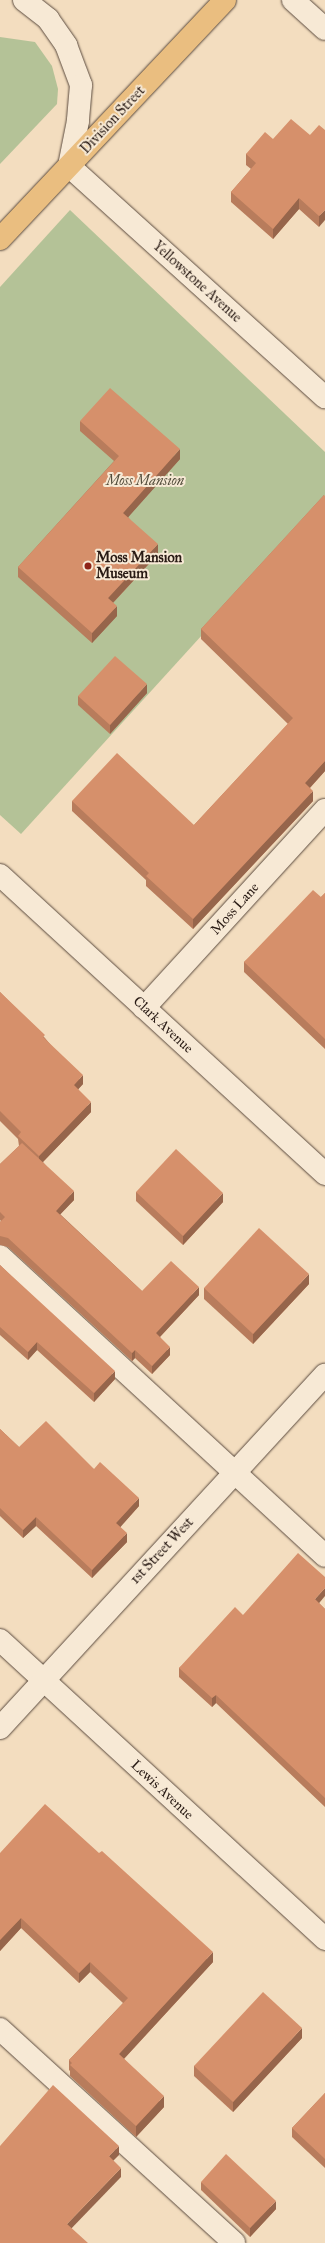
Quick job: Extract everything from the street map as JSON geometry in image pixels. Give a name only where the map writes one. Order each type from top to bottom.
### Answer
[{"type":"main road","name":"Division Street","points":[[0,239],[224,0]]},
{"type":"street","points":[[24,0],[48,19],[66,45],[80,85],[78,121],[69,166]]},
{"type":"street","points":[[293,0],[325,29]]},
{"type":"street","name":"Yellowstone Avenue","points":[[69,166],[325,397]]},
{"type":"street","name":"Moss Lane","points":[[144,1008],[325,810]]},
{"type":"street","name":"Clark Avenue","points":[[0,875],[325,1174]]},
{"type":"street","points":[[0,1256],[325,1556]]},
{"type":"street","name":"1st Street West","points":[[0,1728],[325,1375]]},
{"type":"street","name":"Lewis Avenue","points":[[0,1640],[325,1939]]},
{"type":"street","points":[[0,2029],[234,2243]]},
{"type":"green space","points":[[0,37],[35,42],[52,66],[58,89],[57,104],[0,164]]},
{"type":"green space","name":"Moss Mansion","points":[[70,210],[325,452],[325,500],[21,834],[0,815],[0,287]]},
{"type":"building","points":[[291,119],[310,135],[319,125],[325,130],[325,210],[319,216],[299,198],[273,229],[231,192],[256,163],[246,154],[265,132],[273,139]]},
{"type":"building","points":[[110,388],[180,449],[123,513],[158,544],[108,598],[117,606],[92,633],[18,567],[119,456],[80,421]]},
{"type":"building","points":[[324,495],[325,761],[305,783],[313,791],[193,919],[146,876],[149,873],[72,801],[117,753],[194,825],[293,718],[201,629]]},
{"type":"building","points":[[115,656],[147,684],[110,725],[78,696]]},
{"type":"building","points":[[313,890],[321,897],[325,893],[325,1039],[244,962]]},
{"type":"building","points":[[0,992],[45,1035],[43,1037],[83,1075],[74,1085],[91,1102],[39,1156],[18,1136],[21,1132],[0,1111]]},
{"type":"building","points":[[22,1143],[74,1191],[56,1211],[142,1291],[171,1261],[199,1287],[156,1333],[170,1347],[152,1366],[135,1350],[132,1353],[8,1238],[0,1236],[0,1222],[5,1217],[0,1212],[0,1164]]},
{"type":"building","points":[[176,1149],[223,1193],[183,1236],[136,1192]]},
{"type":"building","points":[[259,1228],[309,1274],[253,1334],[204,1288]]},
{"type":"building","points":[[0,1265],[115,1371],[94,1393],[37,1342],[28,1352],[0,1327]]},
{"type":"building","points":[[46,1421],[94,1469],[100,1462],[139,1498],[116,1523],[127,1533],[92,1570],[36,1517],[23,1530],[0,1508],[0,1429],[19,1447]]},
{"type":"building","points":[[298,1553],[325,1577],[325,1588],[315,1599],[325,1609],[325,1798],[216,1695],[212,1698],[179,1668],[235,1607],[243,1615]]},
{"type":"building","points":[[45,1804],[99,1853],[102,1851],[213,1952],[119,2054],[164,2096],[136,2126],[70,2065],[72,2063],[69,2060],[128,1998],[90,1962],[79,1973],[21,1918],[0,1940],[0,1853]]},
{"type":"building","points":[[263,1992],[302,2028],[233,2102],[194,2066]]},
{"type":"building","points":[[53,2085],[119,2146],[109,2156],[121,2168],[67,2224],[88,2243],[0,2243],[0,2146]]},
{"type":"building","points":[[325,2093],[325,2159],[292,2128]]},
{"type":"building","points":[[226,2154],[276,2201],[250,2228],[201,2182]]},
{"type":"place","name":"Moss Mansion Museum","points":[[88,566]]}]
